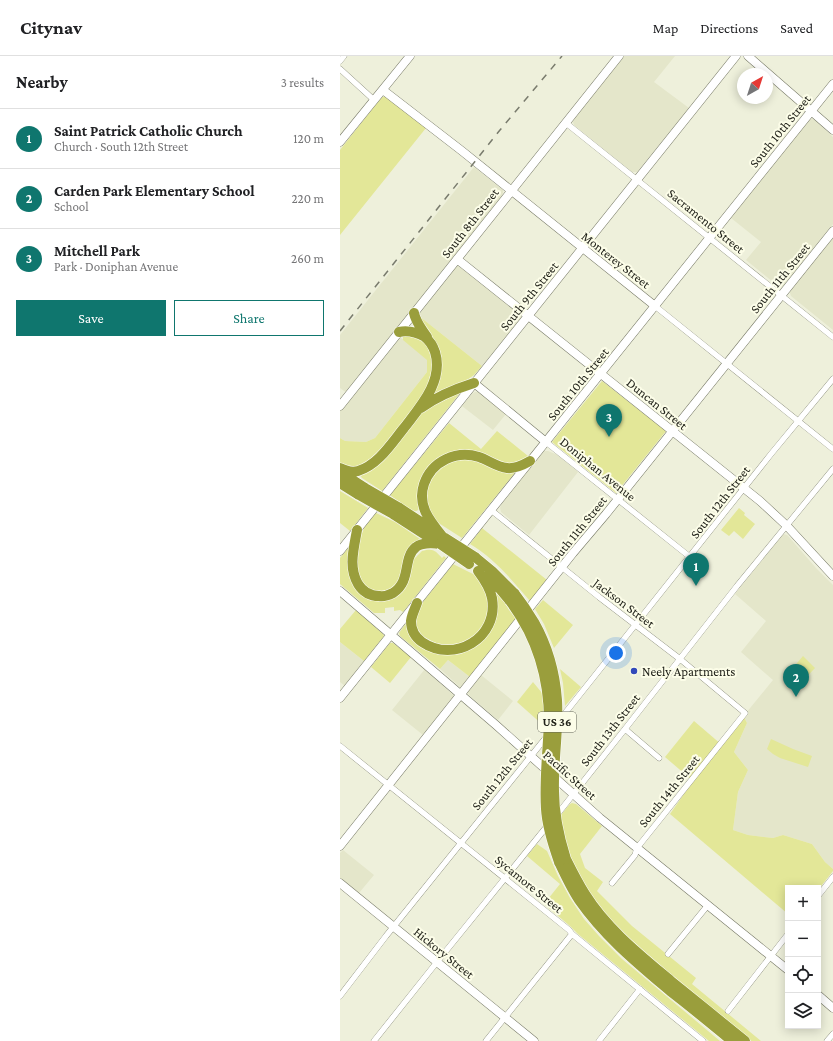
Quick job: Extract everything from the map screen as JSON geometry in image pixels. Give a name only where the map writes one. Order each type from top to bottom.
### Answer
[{"type":"highway","points":[[340,468],[346,471],[357,471],[376,460],[388,448],[415,414],[430,391],[435,377],[437,363],[436,355],[429,341],[418,325],[414,313]]},
{"type":"highway","points":[[399,332],[413,332],[429,341]]},
{"type":"highway","points":[[415,414],[427,404],[438,398],[474,383]]},
{"type":"highway","points":[[357,530],[352,561],[355,579],[362,590],[367,593],[376,596],[391,594],[399,588],[404,579],[410,554],[417,547],[442,539],[429,520],[423,506],[422,497],[424,483],[431,470],[436,465],[448,458],[461,454],[479,457],[508,469],[530,461]]},
{"type":"highway","name":"US 36","points":[[340,472],[362,491],[492,571],[513,598]]},
{"type":"highway","name":"US 36","points":[[340,483],[362,491]]},
{"type":"highway","name":"US 36","points":[[472,560],[478,571],[526,608],[534,622],[548,655],[554,678],[558,720],[554,790],[555,810],[562,861],[568,882],[591,917],[640,966],[732,1041]]},
{"type":"highway","points":[[417,603],[412,614],[412,625],[413,630],[419,639],[430,646],[443,650],[457,649],[476,641],[485,631],[491,619],[492,612],[492,598],[490,590],[478,571]]},
{"type":"highway","name":"US 36","points":[[562,861],[597,911],[611,926],[645,959],[745,1041]]},
{"type":"street","points":[[340,61],[344,56]]},
{"type":"street","points":[[340,142],[410,56]]},
{"type":"street","name":"South 8th Street","points":[[340,406],[619,56]]},
{"type":"street","name":"South 9th Street","points":[[340,551],[736,56]]},
{"type":"street","points":[[748,56],[833,130]]},
{"type":"street","points":[[340,69],[374,100]]},
{"type":"street","name":"South 10th Street","points":[[340,698],[833,84]]},
{"type":"street","name":"Monterey Street","points":[[383,90],[462,151],[833,448]]},
{"type":"street","name":"Sacramento Street","points":[[566,123],[833,337]]},
{"type":"street","name":"South 11th Street","points":[[340,846],[833,231]]},
{"type":"street","name":"Duncan Street","points":[[457,259],[760,501],[787,526],[833,576]]},
{"type":"street","name":"South 12th Street","points":[[340,996],[833,379]]},
{"type":"street","name":"Doniphan Avenue","points":[[474,383],[690,557]]},
{"type":"street","name":"South 13th Street","points":[[374,1041],[833,469]]},
{"type":"street","name":"Jackson Street","points":[[491,510],[562,568],[680,659],[745,713]]},
{"type":"street","name":"Pacific Street","points":[[340,591],[531,756],[600,818],[785,968]]},
{"type":"street","name":"South 14th Street","points":[[612,883],[635,854],[637,848],[745,713]]},
{"type":"street","points":[[625,730],[659,758]]},
{"type":"street","name":"Sycamore Street","points":[[340,746],[569,930],[703,1041]]},
{"type":"street","points":[[821,892],[833,878]]},
{"type":"street","name":"Hickory Street","points":[[340,883],[534,1041]]},
{"type":"street","points":[[668,954],[708,905]]},
{"type":"street","points":[[486,1041],[572,934]]},
{"type":"street","points":[[728,1011],[785,938]]},
{"type":"street","points":[[599,1041],[640,989]]},
{"type":"street","points":[[821,998],[833,1008]]},
{"type":"street","points":[[827,1041],[833,1034]]},
{"type":"shaded area","points":[[624,56],[675,56],[654,82],[689,108],[637,172],[632,172],[574,125],[573,122],[574,118]]},
{"type":"shaded area","points":[[811,119],[815,120],[833,137],[833,224],[782,287],[779,287],[746,260],[761,242],[731,218]]},
{"type":"shaded area","points":[[474,167],[503,190],[501,197],[347,393],[340,388],[340,335]]},
{"type":"shaded area","points":[[833,238],[833,330],[791,296],[790,290]]},
{"type":"shaded area","points":[[456,265],[459,265],[521,317],[521,320],[482,366],[419,316],[418,312]]},
{"type":"shaded area","points":[[399,336],[428,360],[427,372],[375,438],[366,442],[345,441],[340,438],[340,411]]},
{"type":"shaded area","points":[[475,392],[479,392],[506,414],[493,430],[462,406]]},
{"type":"shaded area","points":[[543,451],[548,451],[558,455],[578,472],[529,535],[501,512],[500,508]]},
{"type":"shaded area","points":[[783,534],[789,537],[833,585],[833,869],[825,862],[812,844],[783,835],[773,838],[748,835],[733,830],[738,792],[748,770],[734,752],[747,723],[744,717],[746,713],[773,680],[741,652],[766,621],[735,594]]},
{"type":"shaded area","points":[[340,642],[364,661],[345,686],[340,682]]},
{"type":"shaded area","points":[[448,660],[470,677],[460,687],[440,669]]},
{"type":"shaded area","points":[[425,669],[454,697],[423,735],[392,710]]},
{"type":"shaded area","points":[[481,675],[513,701],[498,720],[468,693]]},
{"type":"shaded area","points":[[343,850],[374,875],[359,893],[340,878],[340,853]]},
{"type":"green space","points":[[385,96],[426,128],[340,235],[340,150],[381,98]]},
{"type":"green space","points":[[419,316],[482,366],[467,380],[426,401],[440,370]]},
{"type":"green space","points":[[406,335],[425,340],[434,363],[426,392],[373,456],[358,466],[346,466],[340,463],[340,438],[345,441],[366,442],[375,438],[427,372],[427,360],[403,340],[403,337]]},
{"type":"green space","points":[[602,381],[666,431],[616,493],[552,442]]},
{"type":"green space","points":[[460,393],[382,491],[362,478],[358,473],[424,409],[452,395]]},
{"type":"green space","points":[[449,423],[481,449],[497,431],[528,456],[523,462],[510,466],[478,453],[436,461],[421,506],[418,510],[414,511],[390,495]]},
{"type":"green space","points":[[460,457],[518,469],[462,538],[433,518],[426,499],[427,489],[435,471]]},
{"type":"green space","points":[[340,491],[368,508],[350,531],[340,523]]},
{"type":"green space","points":[[739,508],[745,513],[744,515],[755,524],[743,539],[734,531],[729,536],[721,530]]},
{"type":"green space","points":[[376,513],[395,522],[423,541],[402,578],[389,591],[376,593],[365,587],[357,576],[357,546],[365,526]]},
{"type":"green space","points":[[482,528],[547,580],[530,601],[495,563],[470,544]]},
{"type":"green space","points":[[350,546],[362,592],[394,596],[414,557],[415,558],[422,551],[434,550],[442,558],[444,556],[446,558],[403,612],[400,610],[394,611],[394,607],[385,608],[385,613],[374,613],[340,584],[340,558]]},
{"type":"green space","points":[[453,564],[477,576],[482,582],[491,608],[479,634],[457,645],[440,645],[422,636],[415,625],[419,607]]},
{"type":"green space","points":[[494,591],[516,619],[470,677],[448,660],[440,669],[400,636],[399,633],[409,619],[434,651],[478,643]]},
{"type":"green space","points":[[543,600],[573,625],[554,648],[544,624],[535,609]]},
{"type":"green space","points":[[356,610],[384,636],[364,661],[340,642],[340,629]]},
{"type":"green space","points":[[390,643],[393,643],[411,657],[390,683],[371,667]]},
{"type":"green space","points":[[803,656],[815,668],[800,684],[796,691],[792,689],[792,669]]},
{"type":"green space","points":[[560,669],[581,687],[565,706],[563,683]]},
{"type":"green space","points":[[533,682],[542,693],[544,726],[517,702]]},
{"type":"green space","points":[[744,717],[747,723],[734,752],[748,770],[738,792],[733,830],[748,835],[773,838],[783,835],[812,844],[825,862],[833,869],[821,886],[785,885],[785,911],[670,814],[693,781],[665,757],[694,721],[722,745]]},
{"type":"green space","points":[[771,739],[812,756],[808,767],[780,758],[773,754],[767,749]]},
{"type":"green space","points":[[572,803],[576,804],[602,826],[580,854],[585,868],[603,882],[597,891],[632,926],[696,978],[692,984],[761,1041],[751,1041],[630,940],[608,917],[588,892],[568,853],[560,816]]},
{"type":"green space","points":[[537,844],[547,851],[570,898],[584,919],[599,936],[622,959],[720,1041],[709,1041],[578,934],[544,904],[560,884],[527,856]]},
{"type":"railway","points":[[340,331],[500,130],[562,56]]},
{"type":"place","name":"Mitchell Park","points":[[609,437]]},
{"type":"place","name":"Saint Patrick Catholic Church","points":[[696,586]]},
{"type":"place","name":"Neely Apartments","points":[[634,671]]},
{"type":"place","name":"Carden Park Elementary School","points":[[796,697]]}]
